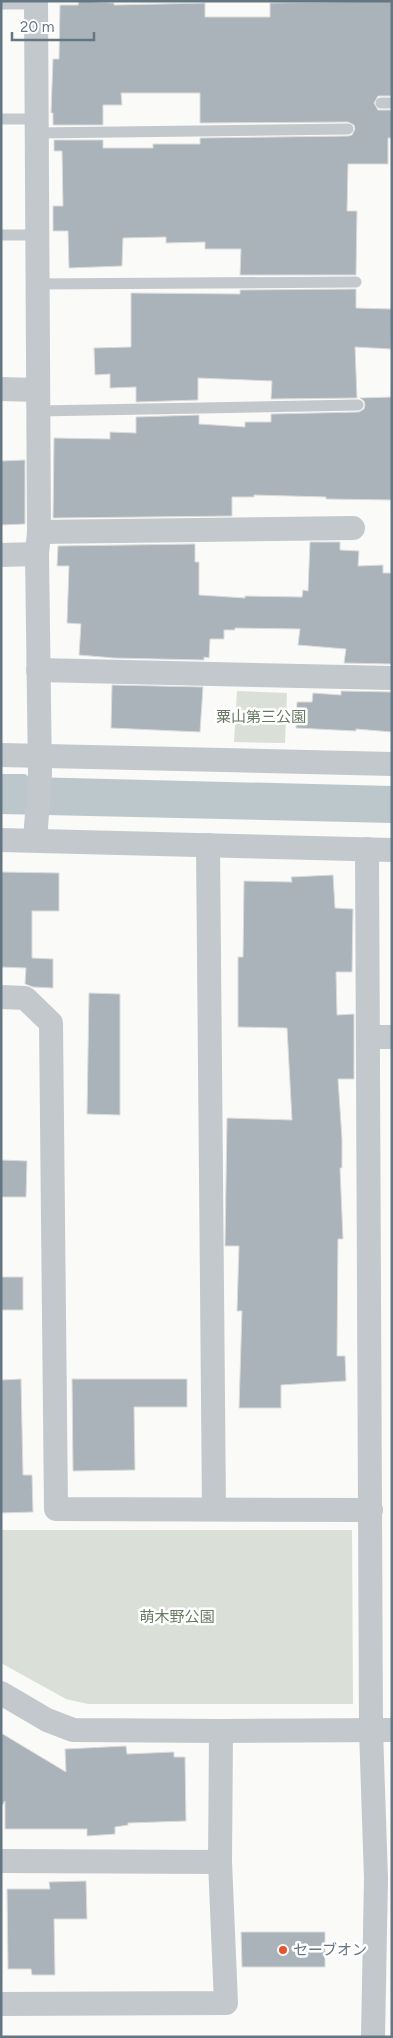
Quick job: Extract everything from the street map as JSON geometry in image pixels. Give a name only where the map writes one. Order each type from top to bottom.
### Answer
[{"type":"street","points":[[36,3],[38,670],[40,765],[36,830]]},
{"type":"street","points":[[1,390],[38,400]]},
{"type":"street","points":[[1,555],[38,543],[353,528]]},
{"type":"street","points":[[38,670],[392,678]]},
{"type":"street","points":[[1,756],[40,765],[392,764]]},
{"type":"street","points":[[1,840],[36,830],[208,845],[392,850]]},
{"type":"street","points":[[208,845],[214,1509]]},
{"type":"street","points":[[367,849],[371,1510],[381,1564],[384,1878],[373,2037]]},
{"type":"street","points":[[1,997],[25,998],[51,1023],[56,1509],[371,1510]]},
{"type":"street","points":[[368,1037],[392,1037]]},
{"type":"street","points":[[1,1693],[47,1720],[73,1730],[382,1730]]},
{"type":"street","points":[[1,2004],[226,2003],[220,1862],[221,1731]]},
{"type":"street","points":[[1,1861],[220,1862]]},
{"type":"lane","points":[[1,4],[36,3]]},
{"type":"lane","points":[[1,119],[36,126],[348,129]]},
{"type":"lane","points":[[1,235],[36,235]]},
{"type":"lane","points":[[36,284],[356,282]]},
{"type":"lane","points":[[38,400],[358,405]]},
{"type":"green space","name":"粟山第三公園","points":[[237,691],[287,693],[285,743],[234,742]]},
{"type":"green space","name":"萌木野公園","points":[[1,1530],[352,1530],[353,1704],[88,1704],[66,1699],[1,1663]]},
{"type":"shaded area","points":[[1,774],[25,774],[29,777],[392,786],[392,823],[1,814]]},
{"type":"building","points":[[79,1],[114,3],[114,5],[205,3],[205,17],[270,17],[270,3],[392,1],[392,96],[378,96],[374,103],[378,110],[392,110],[392,138],[388,138],[388,164],[348,164],[347,211],[357,211],[356,275],[240,275],[241,249],[205,249],[205,242],[166,243],[166,237],[123,238],[122,266],[69,268],[68,231],[53,231],[53,206],[63,206],[62,151],[54,151],[54,140],[103,140],[103,148],[153,148],[153,144],[200,144],[200,138],[348,136],[352,135],[355,129],[354,125],[348,122],[200,123],[200,93],[121,93],[122,105],[103,105],[103,125],[53,125],[53,113],[51,113],[53,59],[59,59],[60,5],[78,5]]},
{"type":"building","points":[[356,289],[356,308],[392,309],[391,349],[355,347],[357,398],[271,399],[272,381],[198,378],[198,400],[136,402],[136,387],[110,388],[110,374],[95,375],[94,348],[131,347],[131,293],[240,294],[240,290]]},
{"type":"building","points":[[392,397],[392,500],[254,495],[254,497],[232,497],[232,516],[53,518],[54,438],[110,439],[110,432],[136,433],[136,417],[199,415],[199,424],[245,427],[245,422],[271,422],[271,414],[359,412],[364,409],[365,405],[364,401],[360,398]]},
{"type":"building","points":[[25,460],[25,524],[1,525],[1,461]]},
{"type":"building","points":[[310,542],[340,542],[340,550],[359,551],[358,566],[383,565],[383,573],[392,573],[392,664],[344,663],[346,649],[298,645],[300,629],[235,628],[235,630],[224,630],[224,639],[210,639],[209,658],[204,657],[204,660],[114,658],[79,655],[81,624],[67,623],[69,566],[57,566],[58,546],[195,544],[195,562],[199,562],[199,595],[245,598],[245,596],[302,597],[303,590],[308,591]]},
{"type":"building","points":[[112,685],[203,687],[200,732],[111,728]]},
{"type":"building","points":[[341,691],[392,692],[392,732],[296,728],[297,702],[312,702],[313,693],[341,695]]},
{"type":"building","points":[[1,872],[59,873],[59,911],[32,911],[32,958],[53,959],[53,988],[33,987],[25,984],[26,968],[1,967]]},
{"type":"building","points":[[333,875],[335,908],[353,909],[352,972],[336,972],[337,1015],[354,1014],[354,1079],[338,1079],[342,1139],[342,1168],[340,1168],[343,1239],[338,1239],[337,1356],[345,1356],[346,1381],[281,1385],[281,1408],[239,1408],[242,1311],[237,1311],[239,1246],[225,1246],[227,1118],[292,1120],[287,1028],[238,1027],[238,957],[243,957],[244,881],[292,882],[291,877]]},
{"type":"building","points":[[89,993],[120,994],[120,1115],[87,1114]]},
{"type":"building","points":[[1,1160],[27,1161],[26,1197],[1,1197]]},
{"type":"building","points":[[1,1277],[23,1277],[23,1310],[1,1310]]},
{"type":"building","points":[[21,1379],[23,1475],[32,1475],[33,1512],[1,1513],[1,1380]]},
{"type":"building","points":[[72,1379],[187,1379],[187,1407],[134,1407],[135,1470],[73,1471]]},
{"type":"building","points":[[1,1733],[66,1772],[65,1749],[126,1746],[127,1754],[174,1752],[174,1757],[185,1757],[186,1821],[128,1823],[128,1825],[115,1827],[115,1834],[87,1836],[87,1829],[5,1829],[5,1801],[1,1807]]},
{"type":"building","points":[[86,1881],[87,1919],[54,1919],[55,1975],[32,1975],[31,1969],[8,1969],[7,1889],[50,1889],[49,1882]]},
{"type":"building","name":"セーブオン","points":[[241,1932],[325,1932],[325,1967],[242,1967]]},
{"type":"place","name":"セーブオン","points":[[283,1950]]}]
